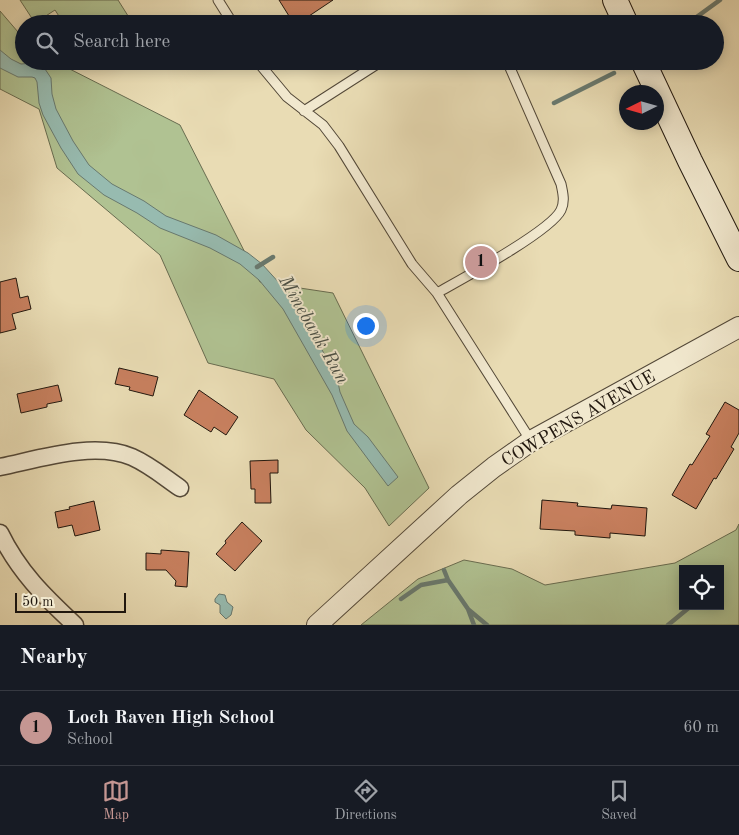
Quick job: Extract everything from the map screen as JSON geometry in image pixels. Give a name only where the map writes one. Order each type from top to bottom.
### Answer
[{"type":"main road","points":[[615,0],[622,15]]},
{"type":"main road","points":[[647,70],[739,259]]},
{"type":"street","name":"COWPENS AVENUE","points":[[317,625],[459,495],[494,467],[531,441],[739,327]]},
{"type":"street","points":[[0,467],[66,453],[109,451],[130,456],[150,466],[180,488]]},
{"type":"street","points":[[0,533],[28,578],[75,625]]},
{"type":"lane","points":[[218,0],[227,15]]},
{"type":"lane","points":[[264,70],[287,97],[323,126],[340,146],[412,264],[437,293],[531,441]]},
{"type":"lane","points":[[304,111],[368,70]]},
{"type":"lane","points":[[437,293],[537,233],[556,219],[562,209],[564,198],[561,184],[510,70]]},
{"type":"green space","points":[[20,0],[118,0],[127,15],[58,15],[55,10],[47,15],[30,15]]},
{"type":"green space","points":[[0,11],[15,28],[15,70],[72,70],[180,125],[260,282],[333,293],[429,488],[389,526],[365,488],[306,430],[274,379],[208,363],[160,255],[57,168],[39,109],[0,89]]},
{"type":"green space","points":[[739,524],[739,625],[361,625],[418,579],[464,560],[512,569],[545,585],[675,563],[736,530]]},
{"type":"water","name":"Minebank Run","points":[[0,50],[15,61],[15,70],[46,70],[51,78],[52,94],[56,109],[73,141],[89,165],[112,184],[144,201],[166,216],[216,235],[248,253],[262,264],[291,296],[336,373],[340,392],[354,424],[368,437],[398,477],[388,486],[347,431],[332,395],[283,309],[259,280],[240,264],[210,248],[160,228],[104,195],[78,174],[43,115],[35,78],[18,77],[0,68]]},
{"type":"water","points":[[219,594],[225,595],[227,602],[233,607],[231,615],[226,619],[220,613],[220,605],[215,602]]},
{"type":"building","points":[[279,0],[333,0],[310,15],[288,15]]},
{"type":"building","points":[[16,278],[20,298],[28,296],[31,309],[12,314],[16,329],[0,333],[0,282]]},
{"type":"building","points":[[119,368],[158,377],[153,396],[129,390],[130,387],[115,384]]},
{"type":"building","points":[[58,385],[62,401],[47,404],[47,407],[21,413],[17,394]]},
{"type":"building","points":[[199,390],[238,417],[226,435],[214,427],[211,432],[184,415]]},
{"type":"building","points":[[725,402],[739,410],[739,433],[731,447],[734,449],[696,509],[672,495],[690,464],[692,465],[710,436],[706,434]]},
{"type":"building","points":[[278,460],[278,473],[270,473],[271,503],[255,503],[255,489],[251,489],[250,461]]},
{"type":"building","points":[[542,500],[578,503],[577,506],[611,509],[612,505],[647,508],[645,536],[610,533],[610,538],[575,535],[575,531],[540,529]]},
{"type":"building","points":[[94,501],[100,530],[75,536],[72,525],[58,528],[55,512]]},
{"type":"building","points":[[242,522],[262,541],[235,571],[216,554]]},
{"type":"building","points":[[161,550],[189,552],[187,587],[175,586],[176,581],[166,570],[146,570],[146,553],[161,554]]},
{"type":"waterway","points":[[699,15],[720,0]]},
{"type":"waterway","points":[[554,103],[614,73]]},
{"type":"waterway","points":[[257,267],[273,257]]},
{"type":"waterway","name":"Minebank Run","points":[[444,570],[448,580],[468,609],[474,625]]},
{"type":"waterway","points":[[401,599],[421,585],[448,580]]},
{"type":"waterway","points":[[469,610],[487,625]]},
{"type":"waterway","points":[[668,625],[686,610]]},
{"type":"place","name":"Loch Raven High School","points":[[481,262]]}]
